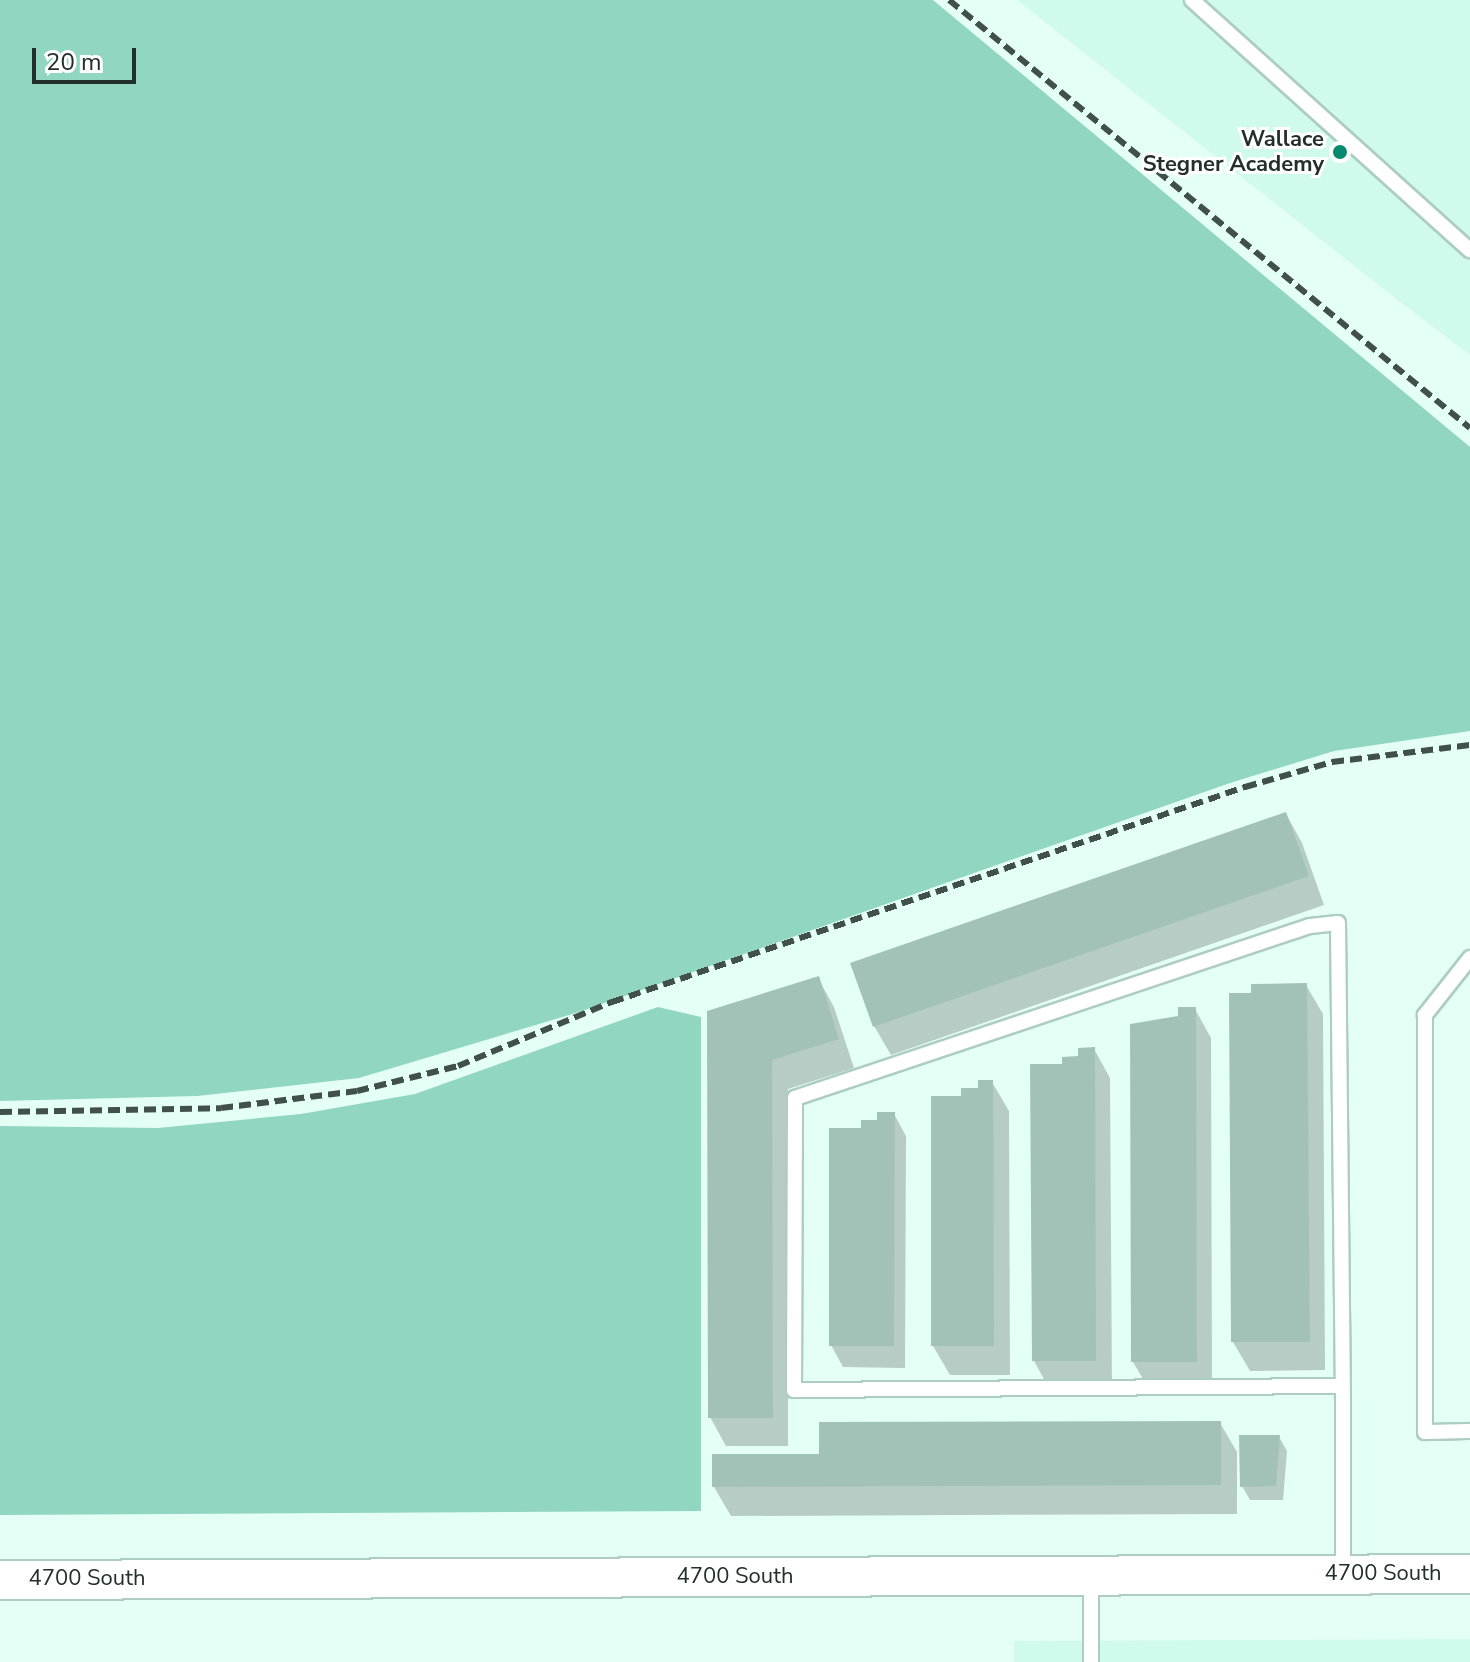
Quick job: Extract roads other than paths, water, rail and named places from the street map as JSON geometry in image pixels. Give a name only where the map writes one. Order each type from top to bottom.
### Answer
[{"type":"street","name":"4700 South","points":[[0,1580],[1470,1574]]},
{"type":"lane","points":[[1192,0],[1470,250]]},
{"type":"lane","points":[[1342,1386],[794,1390],[795,1098],[1310,926],[1338,923],[1342,1386],[1343,1574]]},
{"type":"lane","points":[[1470,958],[1425,1015],[1425,1432],[1470,1431]]},
{"type":"lane","points":[[1091,1575],[1091,1662]]},
{"type":"railway","points":[[949,0],[1470,428]]},
{"type":"railway","points":[[0,1112],[221,1108],[357,1091],[458,1066],[612,1002],[1245,787],[1332,762],[1470,745]]},
{"type":"place","name":"Wallace Stegner Academy","points":[[1340,152]]}]
